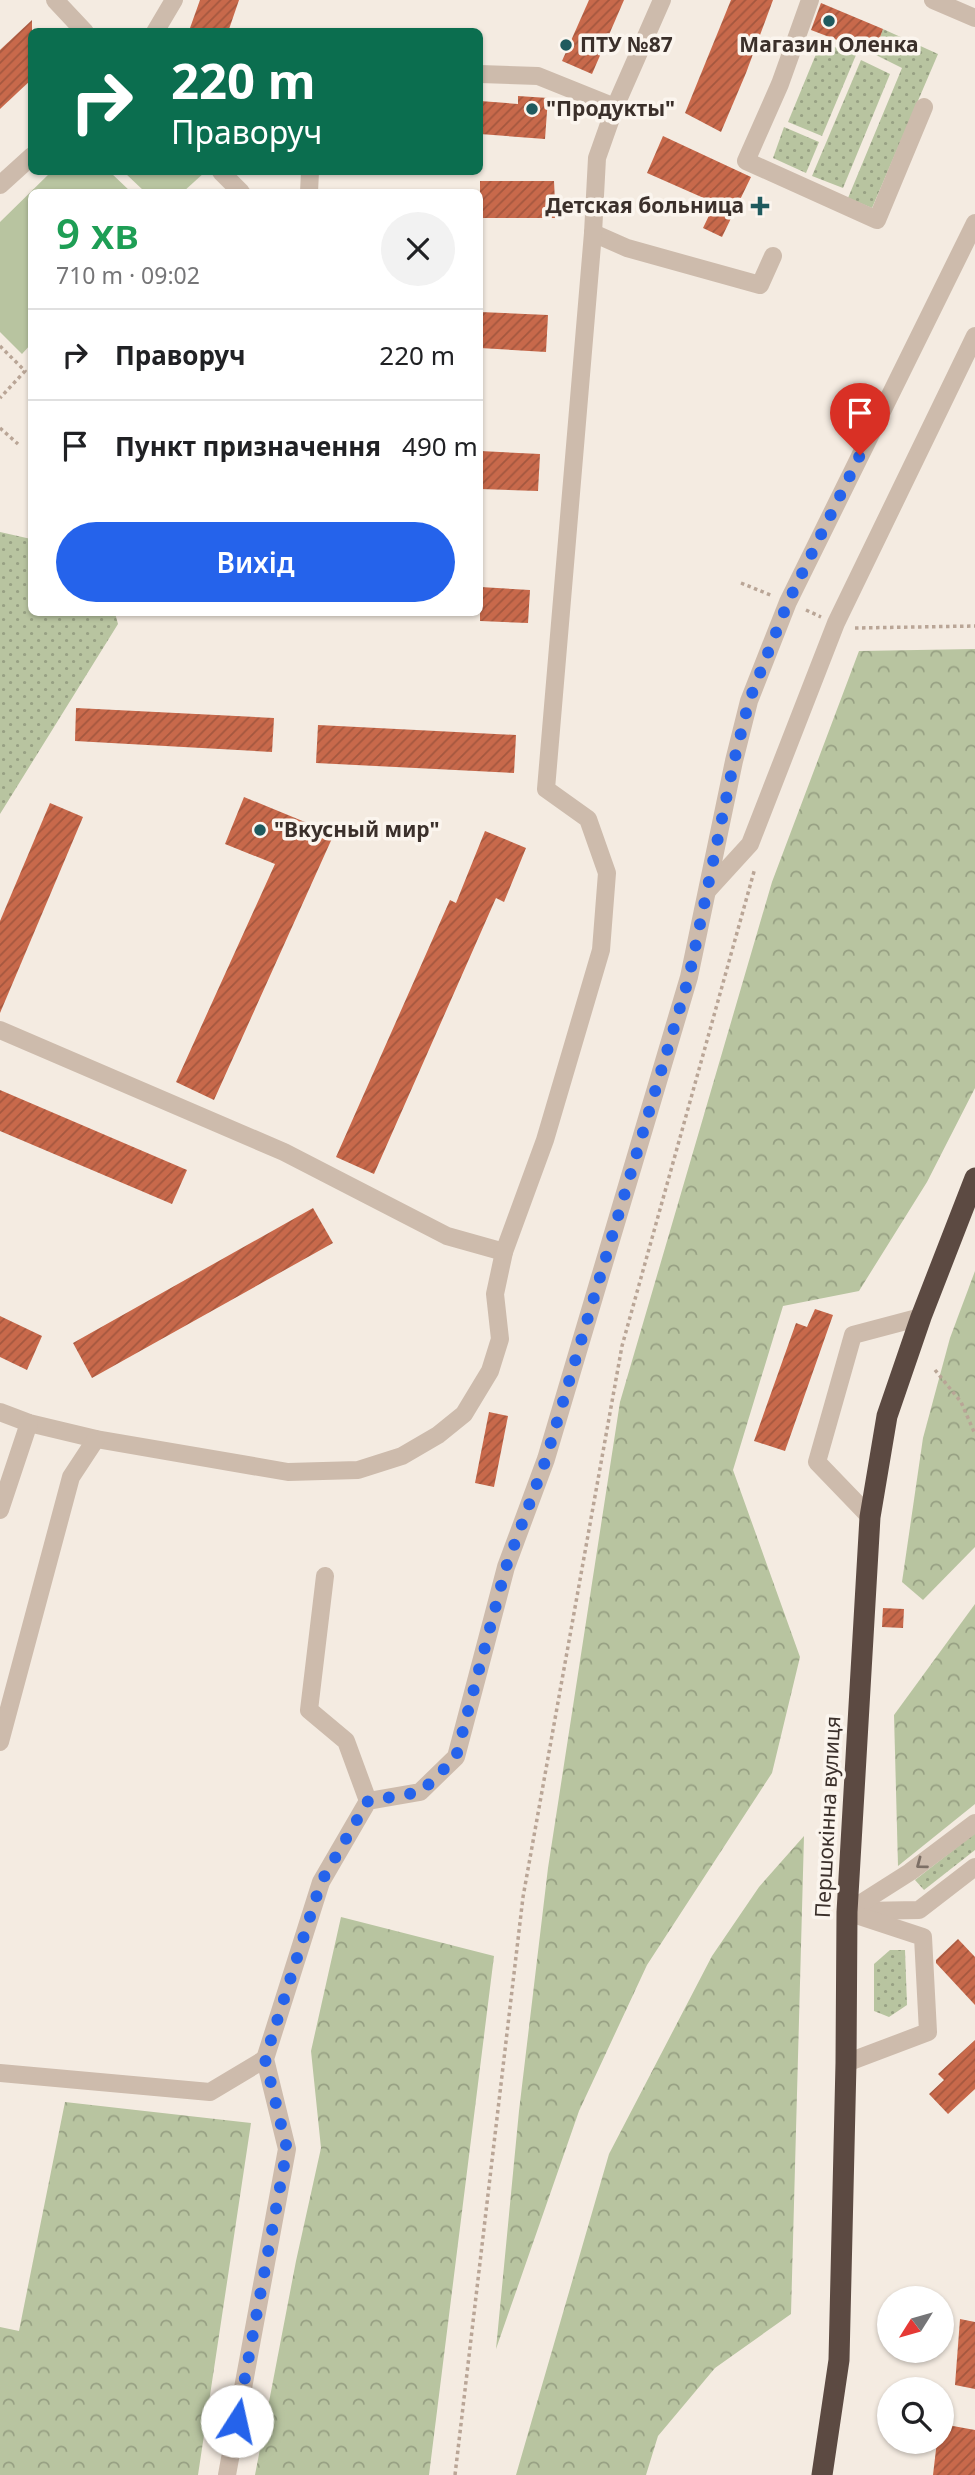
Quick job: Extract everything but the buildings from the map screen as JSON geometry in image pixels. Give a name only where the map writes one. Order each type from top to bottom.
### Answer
[{"type":"highway","name":"Першокінна вулиця","points":[[822,2475],[839,2360],[847,1912],[870,1517],[887,1416],[975,1178]]},
{"type":"street","points":[[55,0],[81,28]]},
{"type":"street","points":[[157,28],[174,0]]},
{"type":"street","points":[[0,1412],[29,1423],[96,1439],[288,1472],[358,1470],[402,1456],[438,1435],[464,1414],[491,1371],[500,1339],[495,1294],[504,1252],[545,1140],[601,950],[607,873],[589,819],[546,789],[597,158],[615,107],[662,0]]},
{"type":"street","points":[[810,0],[780,84],[746,161],[877,220],[924,107]]},
{"type":"street","points":[[933,0],[975,18]]},
{"type":"street","points":[[483,74],[538,76],[615,107]]},
{"type":"street","points":[[0,185],[28,160]]},
{"type":"street","points":[[224,175],[239,189]]},
{"type":"street","points":[[368,1801],[421,1792],[456,1757],[506,1567],[546,1459],[689,977],[749,701],[788,602],[975,223]]},
{"type":"street","points":[[593,233],[627,248],[760,285],[773,256]]},
{"type":"street","points":[[706,893],[750,844],[836,623],[975,337]]},
{"type":"street","points":[[0,1030],[284,1152],[447,1236],[504,1252]]},
{"type":"street","points":[[870,1517],[817,1462],[853,1335],[921,1318]]},
{"type":"street","points":[[0,1510],[29,1423]]},
{"type":"street","points":[[0,1742],[71,1477],[96,1439]]},
{"type":"street","points":[[325,1576],[309,1710],[345,1741],[368,1801]]},
{"type":"street","points":[[227,2475],[287,2149],[265,2059],[321,1882],[368,1801]]},
{"type":"street","points":[[847,1912],[910,1872],[975,1823]]},
{"type":"street","points":[[847,1912],[919,1910],[975,1867]]},
{"type":"street","points":[[846,2063],[928,2032],[923,1937],[847,1912]]},
{"type":"street","points":[[0,2073],[210,2092],[265,2059]]},
{"type":"path","points":[[0,346],[25,371],[0,398]]},
{"type":"path","points":[[0,428],[18,444]]},
{"type":"path","points":[[848,628],[975,626]]},
{"type":"path","points":[[455,2475],[523,1897],[622,1346],[758,857]]},
{"type":"path","points":[[935,1370],[961,1402],[975,1434]]},
{"type":"green space","points":[[883,29],[938,54],[872,208],[848,198],[902,68],[874,54]]},
{"type":"green space","points":[[821,42],[856,55],[822,136],[788,122]]},
{"type":"green space","points":[[861,60],[890,74],[843,188],[812,176]]},
{"type":"green space","points":[[784,127],[819,142],[806,173],[773,158]]},
{"type":"green space","points":[[48,175],[113,175],[128,189],[34,189]]},
{"type":"green space","points":[[127,175],[202,175],[186,189],[142,189]]},
{"type":"green space","points":[[28,195],[28,347],[22,354],[0,332],[0,222]]},
{"type":"green space","points":[[0,532],[28,538],[28,616],[116,616],[118,624],[0,814]]},
{"type":"green space","points":[[975,649],[975,1088],[927,1182],[859,1291],[783,1306],[733,1470],[800,1657],[772,1773],[647,1965],[579,2111],[496,2349],[519,2111],[548,1868],[620,1402],[772,882],[859,651]]},
{"type":"green space","points":[[975,1271],[975,1547],[923,1600],[902,1582],[923,1438],[950,1338]]},
{"type":"green space","points":[[975,1604],[975,1804],[898,1866],[894,1715]]},
{"type":"green space","points":[[975,1833],[975,1850],[924,1890],[915,1880]]},
{"type":"green space","points":[[804,1836],[791,2314],[715,2368],[658,2436],[646,2475],[516,2475],[609,2154],[712,1956],[759,1887]]},
{"type":"green space","points":[[341,1917],[494,1956],[429,2475],[255,2475],[296,2261],[321,2148],[311,2051]]},
{"type":"green space","points":[[890,1950],[905,1950],[907,2005],[889,2017],[874,2011],[874,1964]]},
{"type":"green space","points":[[65,2102],[251,2123],[198,2475],[0,2475],[0,2327],[19,2331]]},
{"type":"place","name":"Магазин Оленка","points":[[829,21]]},
{"type":"place","name":"ПТУ №87","points":[[566,45]]},
{"type":"place","name":"\"Продукты\"","points":[[532,109]]},
{"type":"place","name":"Детская больница","points":[[760,206]]},
{"type":"place","name":"\"Вкусный мир\"","points":[[260,830]]},
{"type":"route","points":[[237,2421],[287,2149],[265,2059],[321,1882],[368,1801],[421,1792],[456,1757],[506,1567],[546,1459],[689,977],[749,701],[788,602],[860,455]]}]
